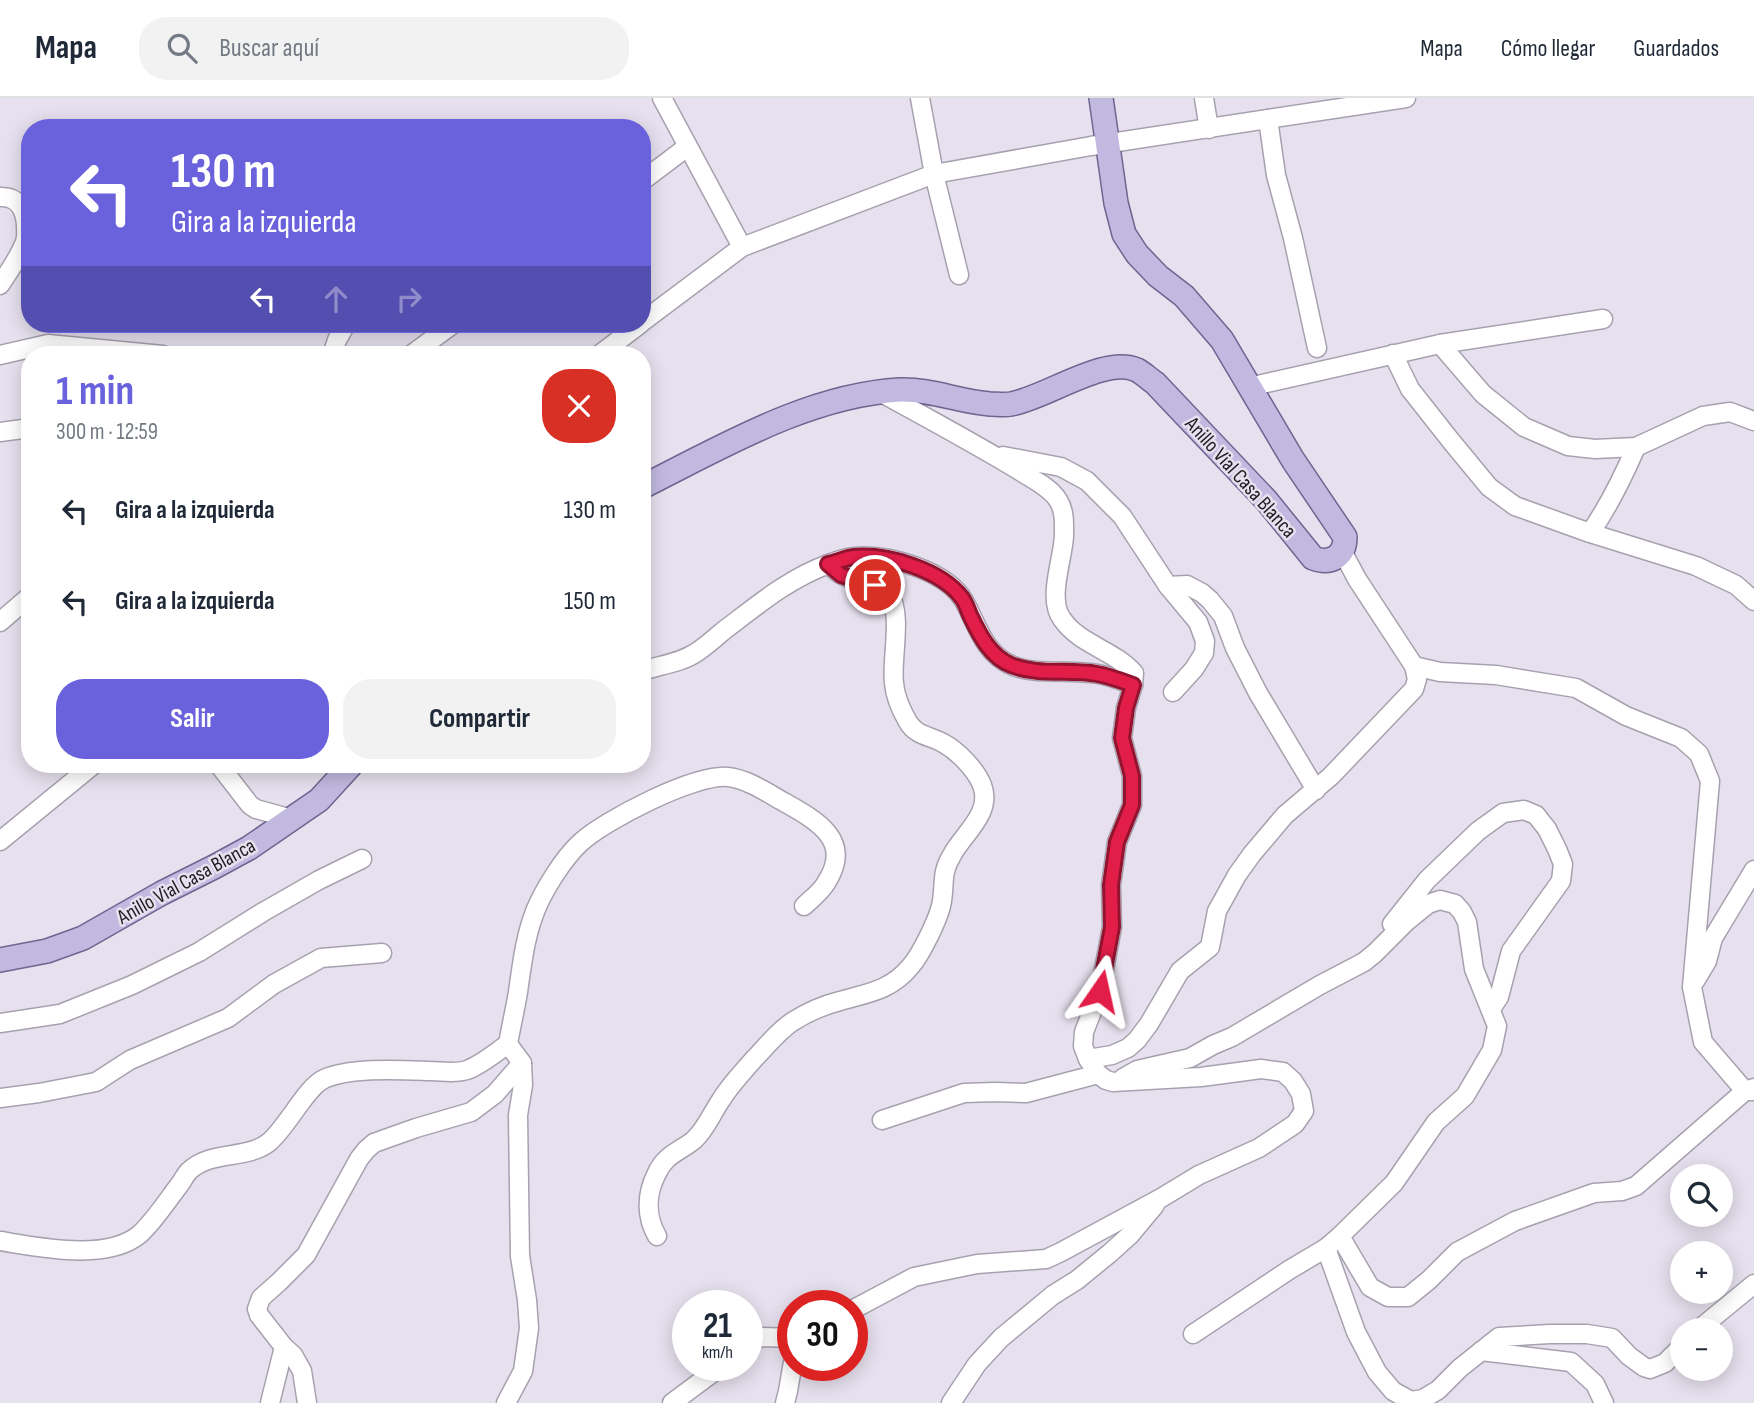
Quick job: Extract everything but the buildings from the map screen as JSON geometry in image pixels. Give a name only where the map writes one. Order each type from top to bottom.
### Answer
[{"type":"main road","name":"Anillo Vial Casa Blanca","points":[[651,483],[778,420],[846,399],[902,390],[1009,405],[1036,397],[1087,374],[1114,367],[1136,369],[1155,383],[1266,500],[1313,558],[1329,561],[1338,557],[1345,544],[1345,537],[1293,460],[1222,340],[1184,296],[1158,276],[1137,254],[1124,234],[1116,203],[1101,98]]},
{"type":"main road","name":"Anillo Vial Casa Blanca","points":[[0,960],[47,951],[83,938],[238,854],[318,800],[343,773]]},
{"type":"street","points":[[662,98],[742,247]]},
{"type":"street","points":[[920,98],[934,174],[959,275]]},
{"type":"street","points":[[1204,98],[1209,129]]},
{"type":"street","points":[[651,315],[742,247],[934,174],[1091,146],[1406,98]]},
{"type":"street","points":[[1268,120],[1276,175],[1317,348]]},
{"type":"street","points":[[651,174],[687,146]]},
{"type":"street","points":[[0,197],[12,198],[21,205]]},
{"type":"street","points":[[0,285],[21,250]]},
{"type":"street","points":[[1249,387],[1440,344],[1603,319]]},
{"type":"street","points":[[423,346],[441,333]]},
{"type":"street","points":[[611,346],[628,333]]},
{"type":"street","points":[[1440,344],[1483,394],[1524,427],[1568,446],[1595,449],[1636,447],[1703,416],[1730,412],[1754,421]]},
{"type":"street","points":[[39,346],[69,346]]},
{"type":"street","points":[[0,355],[21,350]]},
{"type":"street","points":[[1393,354],[1410,389],[1489,487],[1515,506],[1696,566],[1736,585],[1754,601]]},
{"type":"street","points":[[868,1301],[914,1277],[977,1264],[1046,1259],[1199,1175],[1259,1148],[1294,1124],[1304,1111],[1301,1094],[1283,1072],[1261,1069],[1201,1077],[1106,1078],[1088,1059],[1083,1046],[1084,1032],[1100,991],[1112,927],[1111,885],[1117,842],[1132,805],[1132,776],[1122,738],[1134,673],[1126,664],[1081,638],[1060,618],[1055,596],[1065,517],[1057,499],[1040,484],[992,454],[880,393]]},
{"type":"street","points":[[0,432],[21,431]]},
{"type":"street","points":[[1590,533],[1623,477],[1636,447]]},
{"type":"street","points":[[992,454],[1061,467],[1087,481],[1122,516],[1168,586],[1198,622],[1205,641],[1204,653],[1194,669],[1173,692]]},
{"type":"street","points":[[1088,1059],[1112,1055],[1128,1048],[1137,1040],[1180,971],[1210,947],[1217,911],[1252,854],[1285,815],[1316,790],[1414,689],[1416,679],[1413,666],[1342,551]]},
{"type":"street","points":[[651,669],[696,653],[764,600],[828,564],[854,557],[884,558],[908,564],[947,583],[962,598],[986,645],[1010,665],[1042,671],[1098,674],[1133,685]]},
{"type":"street","points":[[657,1236],[650,1220],[649,1204],[650,1191],[661,1165],[671,1154],[695,1139],[732,1083],[769,1043],[791,1023],[832,1003],[882,989],[910,968],[940,912],[944,872],[948,861],[959,842],[976,824],[985,795],[970,765],[945,744],[913,730],[900,707],[894,679],[896,630],[891,597],[875,585],[841,575],[828,564]]},
{"type":"street","points":[[1168,586],[1187,585],[1195,589],[1210,600],[1223,616],[1235,648],[1258,693],[1316,790]]},
{"type":"street","points":[[0,622],[21,604]]},
{"type":"street","points":[[1340,1236],[1370,1287],[1388,1297],[1408,1297],[1457,1252],[1515,1221],[1594,1193],[1622,1191],[1636,1186],[1751,1090],[1703,1042],[1692,987],[1710,781],[1699,754],[1681,738],[1626,716],[1576,688],[1496,676],[1440,672],[1413,666]]},
{"type":"street","points":[[0,841],[83,773]]},
{"type":"street","points":[[225,773],[250,805],[292,819]]},
{"type":"street","points":[[0,1241],[76,1251],[117,1247],[139,1235],[189,1171],[218,1157],[253,1151],[268,1143],[292,1118],[313,1087],[323,1079],[340,1074],[388,1069],[466,1070],[508,1044],[523,955],[536,909],[569,855],[610,822],[641,804],[677,789],[707,779],[729,777],[756,787],[800,811],[819,825],[835,843],[837,857],[826,884],[804,906]]},
{"type":"street","points":[[1384,943],[1392,924],[1427,880],[1478,831],[1503,813],[1524,810],[1536,815],[1558,849],[1563,864],[1561,881],[1511,951],[1499,997],[1491,1009]]},
{"type":"street","points":[[0,1023],[60,1014],[132,985],[198,952],[274,905],[362,859]]},
{"type":"street","points":[[1692,987],[1707,961],[1713,938],[1754,870]]},
{"type":"street","points":[[882,1120],[964,1093],[1026,1093],[1190,1058],[1364,962],[1428,904],[1440,900],[1455,904],[1467,922],[1474,970],[1497,1026],[1492,1050],[1465,1096],[1436,1122],[1394,1183],[1340,1236],[1326,1248],[1193,1334]]},
{"type":"street","points":[[0,1098],[96,1082],[130,1060],[228,1018],[274,984],[321,958],[382,953]]},
{"type":"street","points":[[506,1403],[523,1371],[529,1328],[520,1256],[518,1115],[523,1085],[522,1063],[508,1044]]},
{"type":"street","points":[[307,1403],[302,1371],[293,1355],[259,1315],[257,1309],[261,1298],[306,1255],[366,1150],[374,1143],[471,1112],[495,1094],[522,1063]]},
{"type":"street","points":[[951,1403],[977,1364],[1000,1338],[1110,1253],[1130,1235],[1161,1198]]},
{"type":"street","points":[[1326,1248],[1356,1332],[1377,1372],[1393,1391],[1411,1401],[1423,1399],[1438,1390],[1460,1368],[1499,1337],[1587,1334],[1612,1338],[1629,1356],[1650,1369],[1670,1358]]},
{"type":"street","points":[[1712,1318],[1754,1283]]},
{"type":"street","points":[[270,1403],[284,1347]]},
{"type":"street","points":[[1481,1351],[1571,1362],[1595,1384],[1604,1403]]},
{"type":"street","points":[[672,1403],[702,1381]]},
{"type":"street","points":[[785,1403],[790,1381]]},
{"type":"route","points":[[875,585],[841,575],[828,564],[854,557],[884,558],[908,564],[947,583],[962,598],[986,645],[1010,665],[1042,671],[1098,674],[1133,685],[1126,708],[1122,738],[1132,776],[1132,805],[1117,842],[1111,885],[1112,927],[1100,991]]}]
